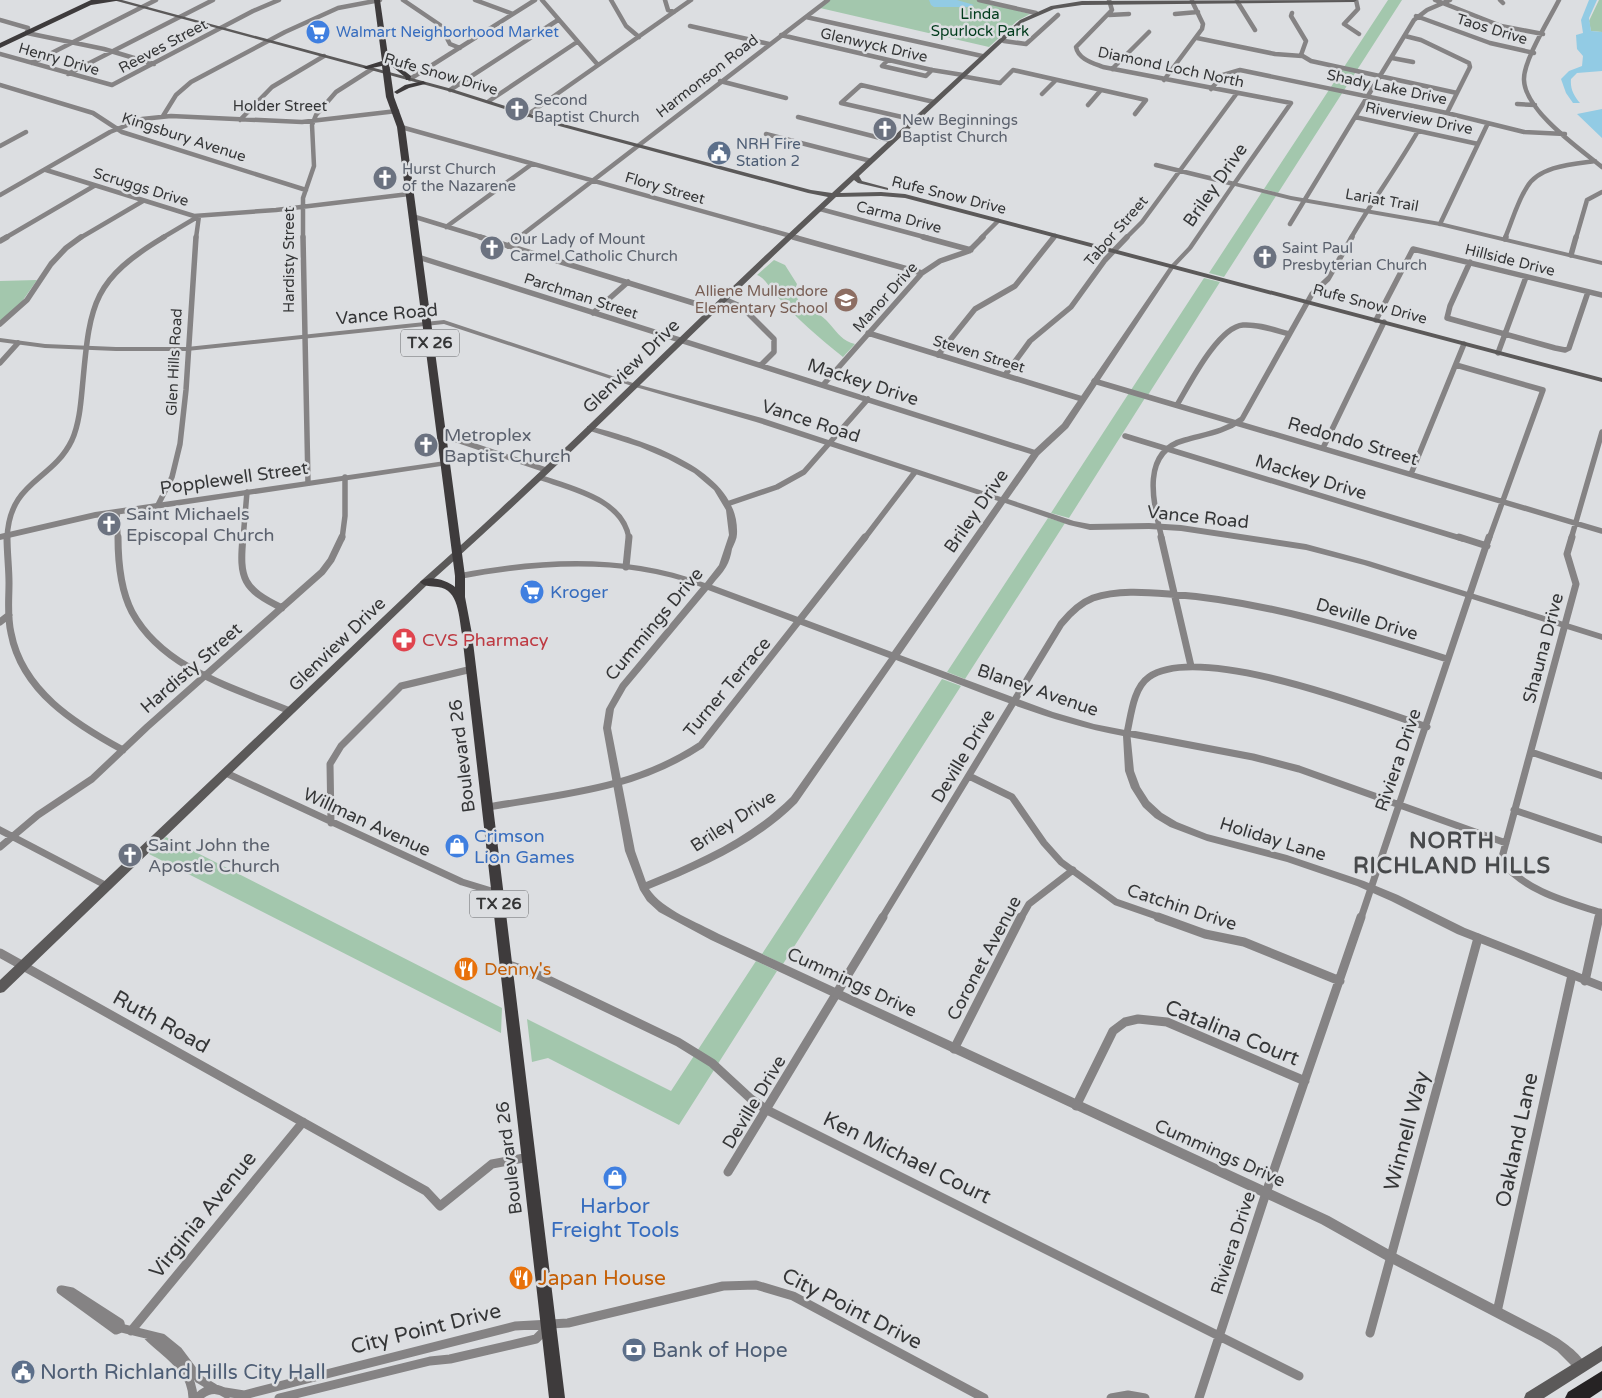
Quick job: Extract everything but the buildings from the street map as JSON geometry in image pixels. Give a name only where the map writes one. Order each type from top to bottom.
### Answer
[{"type":"highway","points":[[1574,1398],[1602,1380]]},
{"type":"main road","points":[[0,46],[88,2],[96,0]]},
{"type":"main road","points":[[88,2],[118,0]]},
{"type":"main road","name":"Rufe Snow Drive","points":[[118,0],[450,90],[489,101],[527,115],[638,146],[815,193],[835,195],[880,193],[905,196],[1602,380]]},
{"type":"main road","name":"Boulevard 26","points":[[378,0],[394,66],[391,74],[390,97],[397,111],[401,127],[460,576],[460,597],[472,669],[557,1398]]},
{"type":"main road","name":"Boulevard 26","points":[[384,0],[386,61],[397,92],[397,111]]},
{"type":"main road","name":"Glenview Drive","points":[[0,988],[425,582],[542,474],[680,340],[982,56],[1022,21],[1036,13],[1072,4],[1106,1],[1355,0]]},
{"type":"main road","points":[[0,42],[28,31]]},
{"type":"main road","points":[[369,68],[386,61]]},
{"type":"main road","points":[[394,66],[409,77],[409,79]]},
{"type":"main road","points":[[397,92],[407,86],[423,83]]},
{"type":"main road","points":[[855,176],[860,182],[905,196]]},
{"type":"main road","points":[[815,193],[820,200],[819,209],[856,194]]},
{"type":"main road","points":[[425,582],[460,576]]},
{"type":"main road","points":[[425,582],[445,584],[460,597]]},
{"type":"main road","points":[[1531,1398],[1602,1353]]},
{"type":"street","points":[[32,63],[156,0]]},
{"type":"street","points":[[68,74],[213,0]]},
{"type":"street","name":"Reeves Street","points":[[112,85],[220,28],[279,0]]},
{"type":"street","points":[[163,116],[176,95],[191,82],[267,41],[327,12],[378,0]]},
{"type":"street","points":[[403,0],[440,25],[450,44],[460,48]]},
{"type":"street","points":[[410,4],[417,0]]},
{"type":"street","points":[[475,0],[513,14]]},
{"type":"street","points":[[409,79],[535,0]]},
{"type":"street","points":[[542,0],[598,65]]},
{"type":"street","points":[[611,0],[619,17],[632,33],[639,37]]},
{"type":"street","points":[[665,0],[668,10],[674,12]]},
{"type":"street","points":[[527,115],[691,0]]},
{"type":"street","name":"Harmonson Road","points":[[508,246],[720,81],[828,0]]},
{"type":"street","points":[[978,0],[1036,13]]},
{"type":"street","points":[[1355,0],[1358,9],[1344,24],[1359,34]]},
{"type":"street","points":[[1435,0],[1501,26],[1543,34]]},
{"type":"street","points":[[1290,224],[1416,16],[1450,0]]},
{"type":"street","points":[[1559,0],[1525,74],[1524,84],[1535,105],[1602,167]]},
{"type":"street","points":[[1106,1],[1109,14],[1129,14]]},
{"type":"street","points":[[1164,80],[1197,38],[1203,26],[1192,1]]},
{"type":"street","points":[[1237,1],[1255,30]]},
{"type":"street","points":[[1175,14],[1198,12]]},
{"type":"street","points":[[1292,12],[1291,16],[1306,41],[1302,49],[1302,56]]},
{"type":"street","name":"Diamond Loch North","points":[[1109,14],[1076,47],[1084,59],[1112,69],[1164,80],[1289,102]]},
{"type":"street","points":[[1002,40],[1026,44],[1058,15]]},
{"type":"street","name":"Taos Drive","points":[[1416,16],[1490,43],[1534,53]]},
{"type":"street","points":[[806,17],[982,56]]},
{"type":"street","points":[[0,20],[28,31],[154,64]]},
{"type":"street","points":[[450,90],[558,20]]},
{"type":"street","points":[[690,26],[769,44]]},
{"type":"street","points":[[1112,69],[1149,32]]},
{"type":"street","name":"Glenwyck Drive","points":[[781,35],[932,70],[1000,83],[1013,70],[1056,80]]},
{"type":"street","points":[[1405,36],[1457,56],[1469,63],[1470,67],[1447,112]]},
{"type":"street","points":[[1197,38],[1276,54],[1302,56],[1314,62],[1457,93]]},
{"type":"street","points":[[489,101],[577,42]]},
{"type":"street","name":"Henry Drive","points":[[0,54],[112,85]]},
{"type":"street","points":[[240,120],[272,87],[324,56]]},
{"type":"street","points":[[1392,58],[1414,62]]},
{"type":"street","points":[[888,60],[882,66],[926,76],[932,70]]},
{"type":"street","points":[[313,121],[332,94],[369,68]]},
{"type":"street","name":"Shady Lake Drive","points":[[1211,89],[1222,75],[1238,70],[1447,112],[1530,133],[1565,134]]},
{"type":"street","points":[[1042,94],[1056,80],[1146,100],[1136,114]]},
{"type":"street","points":[[720,81],[786,98]]},
{"type":"street","name":"Kingsbury Avenue","points":[[0,85],[93,113],[116,129],[306,190]]},
{"type":"street","points":[[915,120],[841,103],[861,85],[934,102]]},
{"type":"street","points":[[1088,105],[1101,90]]},
{"type":"street","name":"Tabor Street","points":[[1005,375],[1030,341],[1039,332],[1058,320],[1071,307],[1113,252],[1142,222],[1237,94]]},
{"type":"street","name":"Briley Drive","points":[[643,887],[723,851],[786,809],[825,758],[1036,453],[1064,426],[1172,267],[1190,248],[1291,103],[1289,102]]},
{"type":"street","points":[[1518,104],[1535,105]]},
{"type":"street","name":"Holder Street","points":[[0,195],[116,129],[134,121],[163,116],[313,121],[397,111]]},
{"type":"street","name":"Riverview Drive","points":[[1355,117],[1478,144]]},
{"type":"street","points":[[798,118],[892,141]]},
{"type":"street","name":"Hardisty Street","points":[[308,483],[303,207],[306,190],[314,166],[313,121]]},
{"type":"street","points":[[1440,224],[1488,123]]},
{"type":"street","name":"Flory Street","points":[[401,127],[922,273]]},
{"type":"street","points":[[1191,666],[1152,496],[1151,477],[1156,462],[1168,448],[1184,439],[1230,428],[1238,423],[1307,302],[1328,278],[1367,210],[1398,167],[1418,130]]},
{"type":"street","points":[[0,146],[26,132]]},
{"type":"street","points":[[766,134],[871,161]]},
{"type":"street","points":[[1505,239],[1527,186],[1532,180],[1553,168],[1595,161]]},
{"type":"street","points":[[446,227],[532,164]]},
{"type":"street","name":"Lariat Trail","points":[[1156,166],[1305,200],[1440,224],[1602,263]]},
{"type":"street","name":"Scruggs Drive","points":[[46,170],[143,201],[199,216],[303,207],[409,194]]},
{"type":"street","points":[[0,242],[94,186]]},
{"type":"street","points":[[1571,255],[1588,200],[1602,192]]},
{"type":"street","points":[[0,324],[27,300],[59,254],[84,235],[143,201]]},
{"type":"street","name":"Carma Drive","points":[[819,209],[971,250]]},
{"type":"street","points":[[123,750],[80,726],[50,701],[20,662],[11,636],[4,536],[14,507],[22,492],[59,458],[72,439],[96,300],[103,285],[122,266],[199,216]]},
{"type":"street","name":"Glen Hills Road","points":[[158,505],[172,477],[179,452],[186,390],[193,259],[199,216]]},
{"type":"street","points":[[412,216],[713,309]]},
{"type":"street","name":"Manor Drive","points":[[823,384],[922,273],[940,261],[971,250],[998,221]]},
{"type":"street","points":[[938,355],[976,309],[1015,286],[1055,236]]},
{"type":"street","name":"Hillside Drive","points":[[1380,321],[1413,249],[1602,295]]},
{"type":"street","name":"Parchman Street","points":[[418,257],[680,340]]},
{"type":"street","points":[[1470,262],[1450,306],[1447,318],[1565,350],[1569,348],[1588,292]]},
{"type":"street","points":[[1498,353],[1526,277]]},
{"type":"street","points":[[594,313],[628,282]]},
{"type":"street","points":[[724,299],[742,307],[774,339],[774,352],[761,365]]},
{"type":"street","points":[[1323,448],[1380,321]]},
{"type":"street","name":"Vance Road","points":[[0,340],[87,348],[187,349],[427,323],[440,322],[452,324],[634,385],[730,411],[1082,526],[1158,526],[1236,535],[1306,547],[1602,637]]},
{"type":"street","points":[[1177,405],[1207,353],[1217,342],[1240,325],[1254,324],[1290,334]]},
{"type":"street","name":"Steven Street","points":[[868,334],[1082,399]]},
{"type":"street","name":"Mackey Drive","points":[[680,340],[1036,453]]},
{"type":"street","points":[[0,363],[18,343]]},
{"type":"street","points":[[1411,474],[1464,344]]},
{"type":"street","name":"Riviera Drive","points":[[1199,1398],[1266,1193],[1427,727],[1447,659],[1471,596],[1501,501],[1543,390],[1456,365]]},
{"type":"street","name":"Redondo Street","points":[[1094,381],[1602,531]]},
{"type":"street","points":[[727,504],[795,478],[809,467],[868,399]]},
{"type":"street","name":"Cummings Drive","points":[[590,428],[685,462],[714,486],[727,504],[734,522],[735,536],[723,566],[708,587],[623,686],[610,709],[607,728],[630,851],[643,887],[650,898],[663,909],[683,921],[1347,1231],[1391,1257],[1561,1347],[1581,1367]]},
{"type":"street","name":"Shauna Drive","points":[[1506,843],[1576,584],[1568,554],[1602,432]]},
{"type":"street","points":[[442,435],[542,474],[607,504],[618,513],[627,527],[630,536],[626,567]]},
{"type":"street","name":"Mackey Drive","points":[[1125,436],[1487,546]]},
{"type":"street","name":"Popplewell Street","points":[[4,536],[158,505],[445,463]]},
{"type":"street","name":"Turner Terrace","points":[[488,807],[616,784],[660,770],[685,757],[701,745],[801,622],[916,472]]},
{"type":"street","name":"Hardisty Street","points":[[0,847],[38,815],[77,791],[322,572],[338,550],[345,531],[345,477]]},
{"type":"street","points":[[247,492],[240,567],[243,578],[256,594],[282,608]]},
{"type":"street","points":[[116,512],[122,584],[131,611],[154,641],[167,654],[206,675],[290,711]]},
{"type":"street","name":"Blaney Avenue","points":[[460,576],[507,566],[558,562],[586,562],[661,572],[708,587],[1071,721],[1271,762],[1313,774],[1506,843]]},
{"type":"street","name":"Deville Drive","points":[[728,1172],[1061,624],[1077,607],[1102,596],[1142,592],[1228,600],[1306,616],[1447,659]]},
{"type":"street","points":[[0,622],[9,615]]},
{"type":"street","points":[[1128,733],[1136,698],[1143,683],[1161,671],[1191,666],[1215,668],[1312,689],[1427,727]]},
{"type":"street","points":[[331,822],[330,764],[341,746],[401,686],[472,669]]},
{"type":"street","name":"Holiday Lane","points":[[1128,733],[1128,772],[1133,784],[1147,805],[1170,822],[1190,832],[1276,855],[1371,888],[1410,904],[1444,923],[1478,938],[1602,988]]},
{"type":"street","points":[[1531,752],[1602,776]]},
{"type":"street","name":"Willman Avenue","points":[[226,773],[462,882],[498,893]]},
{"type":"street","name":"Catchin Drive","points":[[969,776],[1012,797],[1044,843],[1061,862],[1116,902],[1205,934],[1244,942],[1340,981]]},
{"type":"street","points":[[1514,810],[1602,840]]},
{"type":"street","points":[[0,830],[107,886]]},
{"type":"street","points":[[1506,843],[1501,860],[1507,869],[1525,884],[1601,912],[1585,981]]},
{"type":"street","name":"Coronet Avenue","points":[[954,1049],[1009,938],[1029,904],[1073,870]]},
{"type":"street","name":"Winnell Way","points":[[1370,1332],[1478,938]]},
{"type":"street","name":"Ruth Road","points":[[0,953],[426,1192],[440,1206],[492,1164],[529,1157]]},
{"type":"street","name":"Ken Michael Court","points":[[506,964],[536,974],[678,1042],[712,1063],[751,1099],[767,1110],[1299,1376]]},
{"type":"street","name":"Oakland Lane","points":[[1497,1312],[1572,975]]},
{"type":"street","name":"Catalina Court","points":[[1076,1106],[1113,1031],[1118,1026],[1133,1019],[1147,1018],[1167,1022],[1305,1081]]},
{"type":"street","name":"Virginia Avenue","points":[[131,1332],[304,1122]]},
{"type":"street","name":"City Point Drive","points":[[121,1328],[120,1323],[72,1292],[61,1290],[68,1297],[116,1330],[121,1328],[148,1336],[157,1336],[167,1342],[178,1351],[195,1375],[214,1388],[227,1395],[244,1395],[515,1326],[534,1323],[550,1326],[723,1286],[756,1285],[793,1296],[984,1398]]},
{"type":"street","name":"City Point Drive","points":[[279,1398],[430,1361],[450,1359],[536,1339],[550,1326]]},
{"type":"street","points":[[148,1336],[166,1350],[182,1368],[192,1385],[193,1398]]},
{"type":"street","points":[[197,1398],[205,1391],[214,1388]]},
{"type":"street","points":[[1111,1398],[1128,1395],[1145,1398]]},
{"type":"green space","name":"Linda Spurlock Park","points":[[830,0],[977,0],[1030,14],[1017,21],[989,47],[820,8]]},
{"type":"green space","points":[[1388,0],[1402,0],[1278,193],[1264,189]]},
{"type":"green space","points":[[1599,0],[1602,0],[1602,32],[1591,31],[1589,21]]},
{"type":"green space","points":[[1262,192],[1276,196],[1224,277],[1209,273]]},
{"type":"green space","points":[[774,260],[785,265],[797,284],[794,292],[803,309],[820,315],[841,337],[855,344],[843,357],[800,320],[765,281],[757,275]]},
{"type":"green space","points":[[1204,278],[1220,282],[1148,395],[1131,390]]},
{"type":"green space","points":[[37,280],[21,303],[0,321],[0,281]]},
{"type":"green space","points":[[1129,393],[1145,398],[1069,518],[1051,513]]},
{"type":"green space","points":[[1048,518],[1065,523],[965,679],[947,672]]},
{"type":"green space","points":[[942,679],[961,686],[783,964],[762,954]]},
{"type":"green space","points":[[166,837],[502,1008],[501,1033],[149,854]]},
{"type":"green space","points":[[756,961],[777,971],[679,1125],[548,1058],[532,1062],[527,1019],[671,1091]]},
{"type":"water","points":[[929,0],[957,0],[974,5],[968,7],[934,7]]},
{"type":"water","points":[[1589,0],[1597,0],[1589,18],[1591,31],[1602,32],[1602,71],[1577,73],[1571,79],[1573,92],[1580,103],[1573,103],[1566,93],[1561,79],[1569,71],[1582,66],[1583,56],[1577,49],[1576,35],[1583,33],[1581,20]]},
{"type":"water","points":[[1602,109],[1602,138],[1577,114]]},
{"type":"place","name":"Walmart Neighborhood Market","points":[[318,32]]},
{"type":"place","name":"Second Baptist Church","points":[[517,109]]},
{"type":"place","name":"New Beginnings Baptist Church","points":[[885,129]]},
{"type":"place","name":"NRH Fire Station 2","points":[[719,153]]},
{"type":"place","name":"Hurst Church of the Nazarene","points":[[385,178]]},
{"type":"place","name":"Our Lady of Mount Carmel Catholic Church","points":[[492,248]]},
{"type":"place","name":"Saint Paul Presbyterian Church","points":[[1265,257]]},
{"type":"place","name":"Alliene Mullendore Elementary School","points":[[846,300]]},
{"type":"place","name":"Metroplex Baptist Church","points":[[426,445]]},
{"type":"place","name":"Saint Michaels Episcopal Church","points":[[109,524]]},
{"type":"place","name":"Kroger","points":[[532,592]]},
{"type":"place","name":"CVS Pharmacy","points":[[404,640]]},
{"type":"place","name":"Crimson Lion Games","points":[[457,846]]},
{"type":"place","name":"Saint John the Apostle Church","points":[[130,855]]},
{"type":"place","name":"Denny's","points":[[466,969]]},
{"type":"place","name":"Harbor Freight Tools","points":[[615,1178]]},
{"type":"place","name":"Japan House","points":[[521,1278]]},
{"type":"place","name":"Bank of Hope","points":[[634,1350]]},
{"type":"place","name":"North Richland Hills City Hall","points":[[23,1372]]},
{"type":"district","name":"NORTH RICHLAND HILLS","points":[[1452,854]]}]
